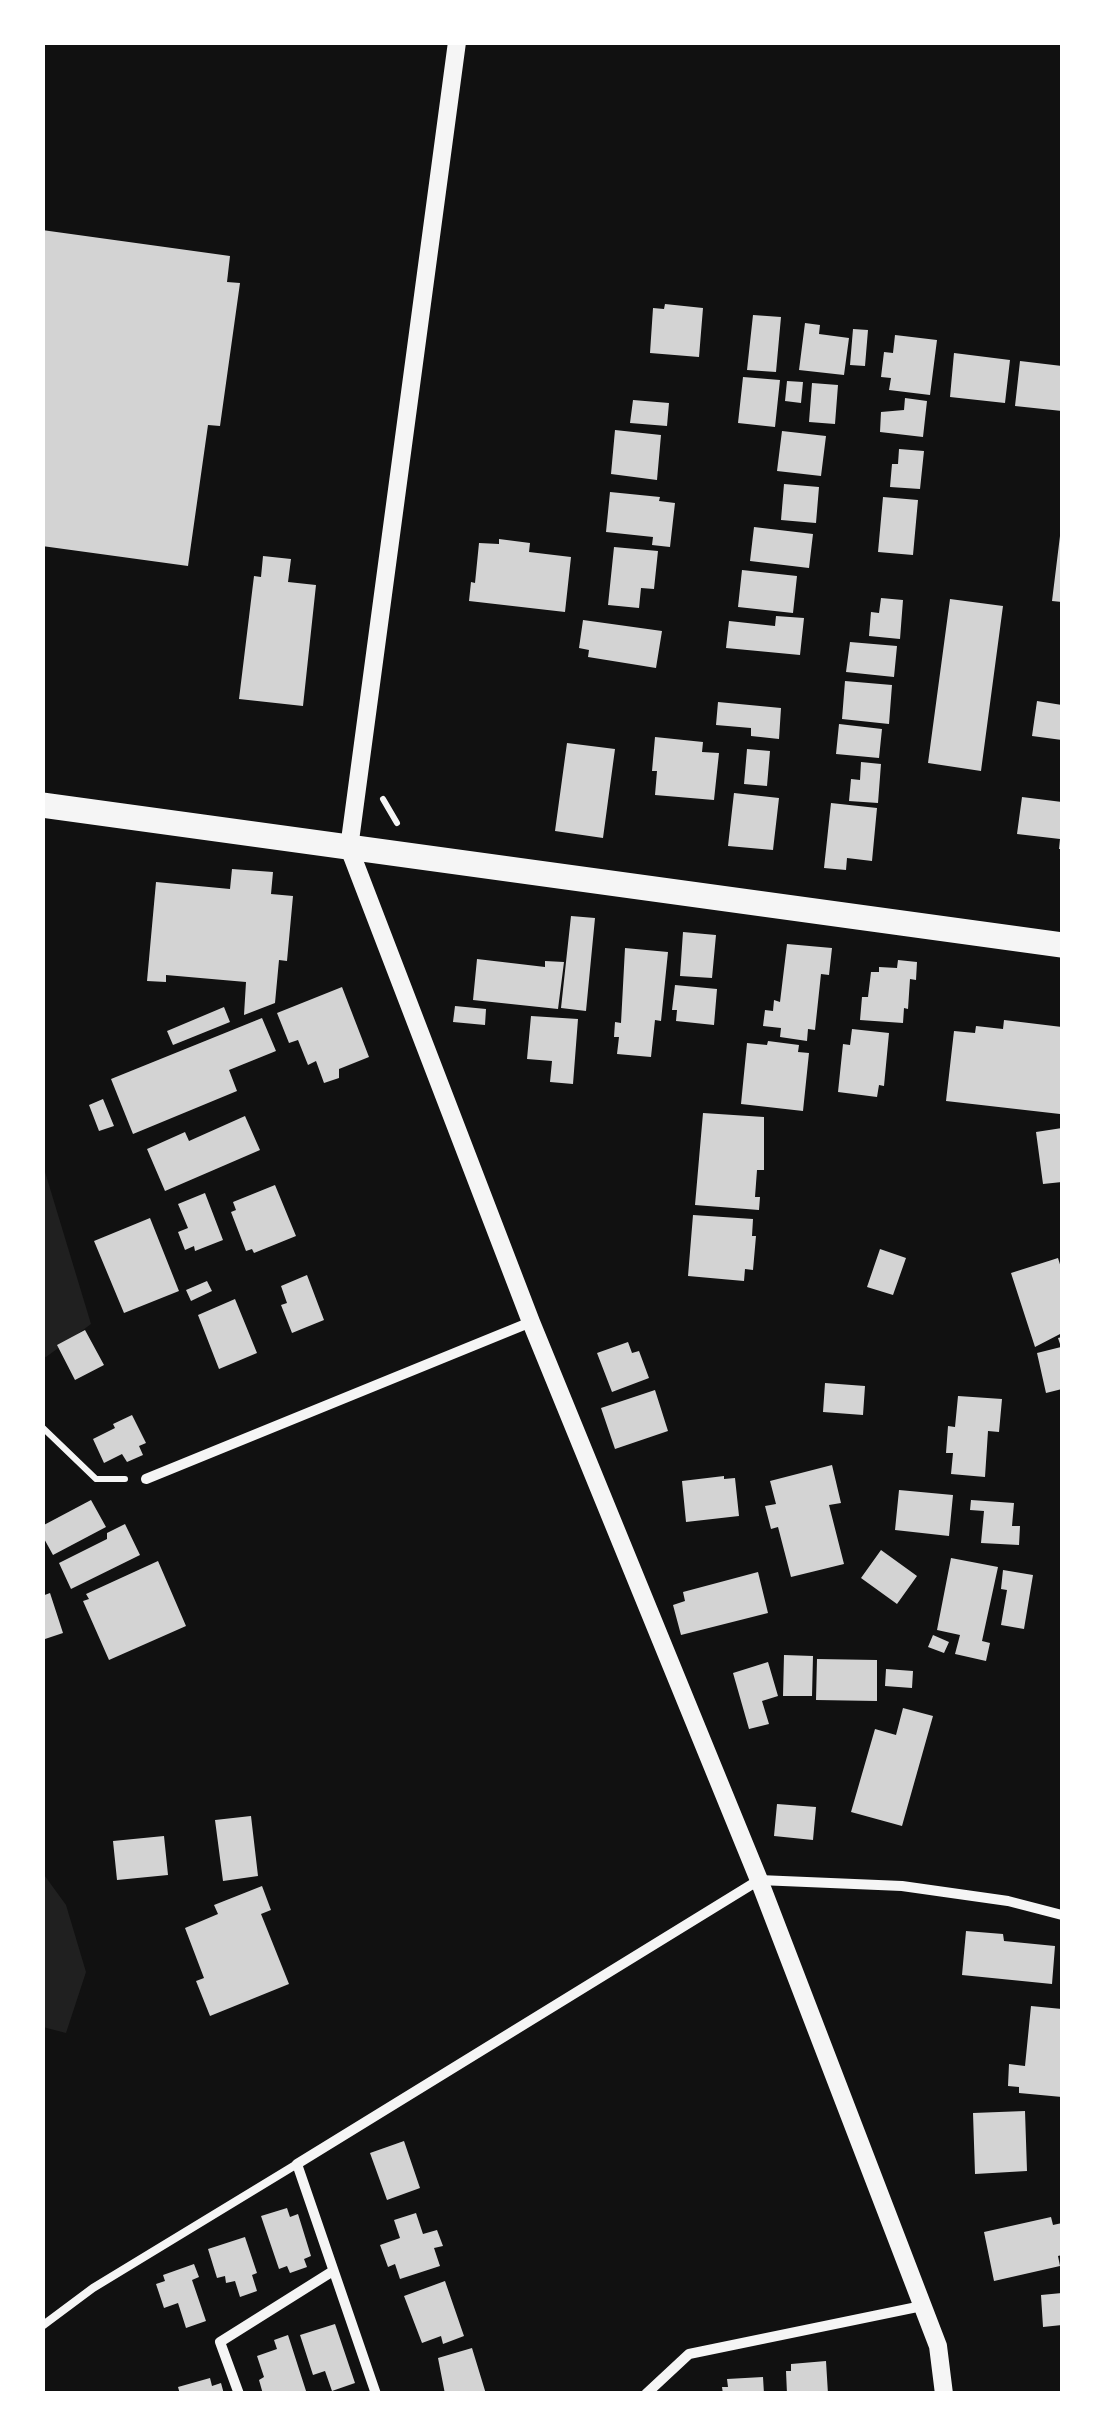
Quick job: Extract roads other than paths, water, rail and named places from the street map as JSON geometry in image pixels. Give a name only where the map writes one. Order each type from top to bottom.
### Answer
[{"type":"main road","points":[[42,805],[1062,945]]},
{"type":"street","points":[[457,42],[349,848],[531,1322],[759,1880],[938,2346],[944,2394]]},
{"type":"street","points":[[146,1479],[531,1322]]},
{"type":"street","points":[[376,2394],[297,2164],[759,1880],[902,1886],[1008,1901],[1062,1916]]},
{"type":"street","points":[[239,2394],[220,2342],[333,2271]]},
{"type":"street","points":[[646,2394],[689,2354],[922,2306]]},
{"type":"lane","points":[[42,2326],[93,2288],[297,2164]]}]
